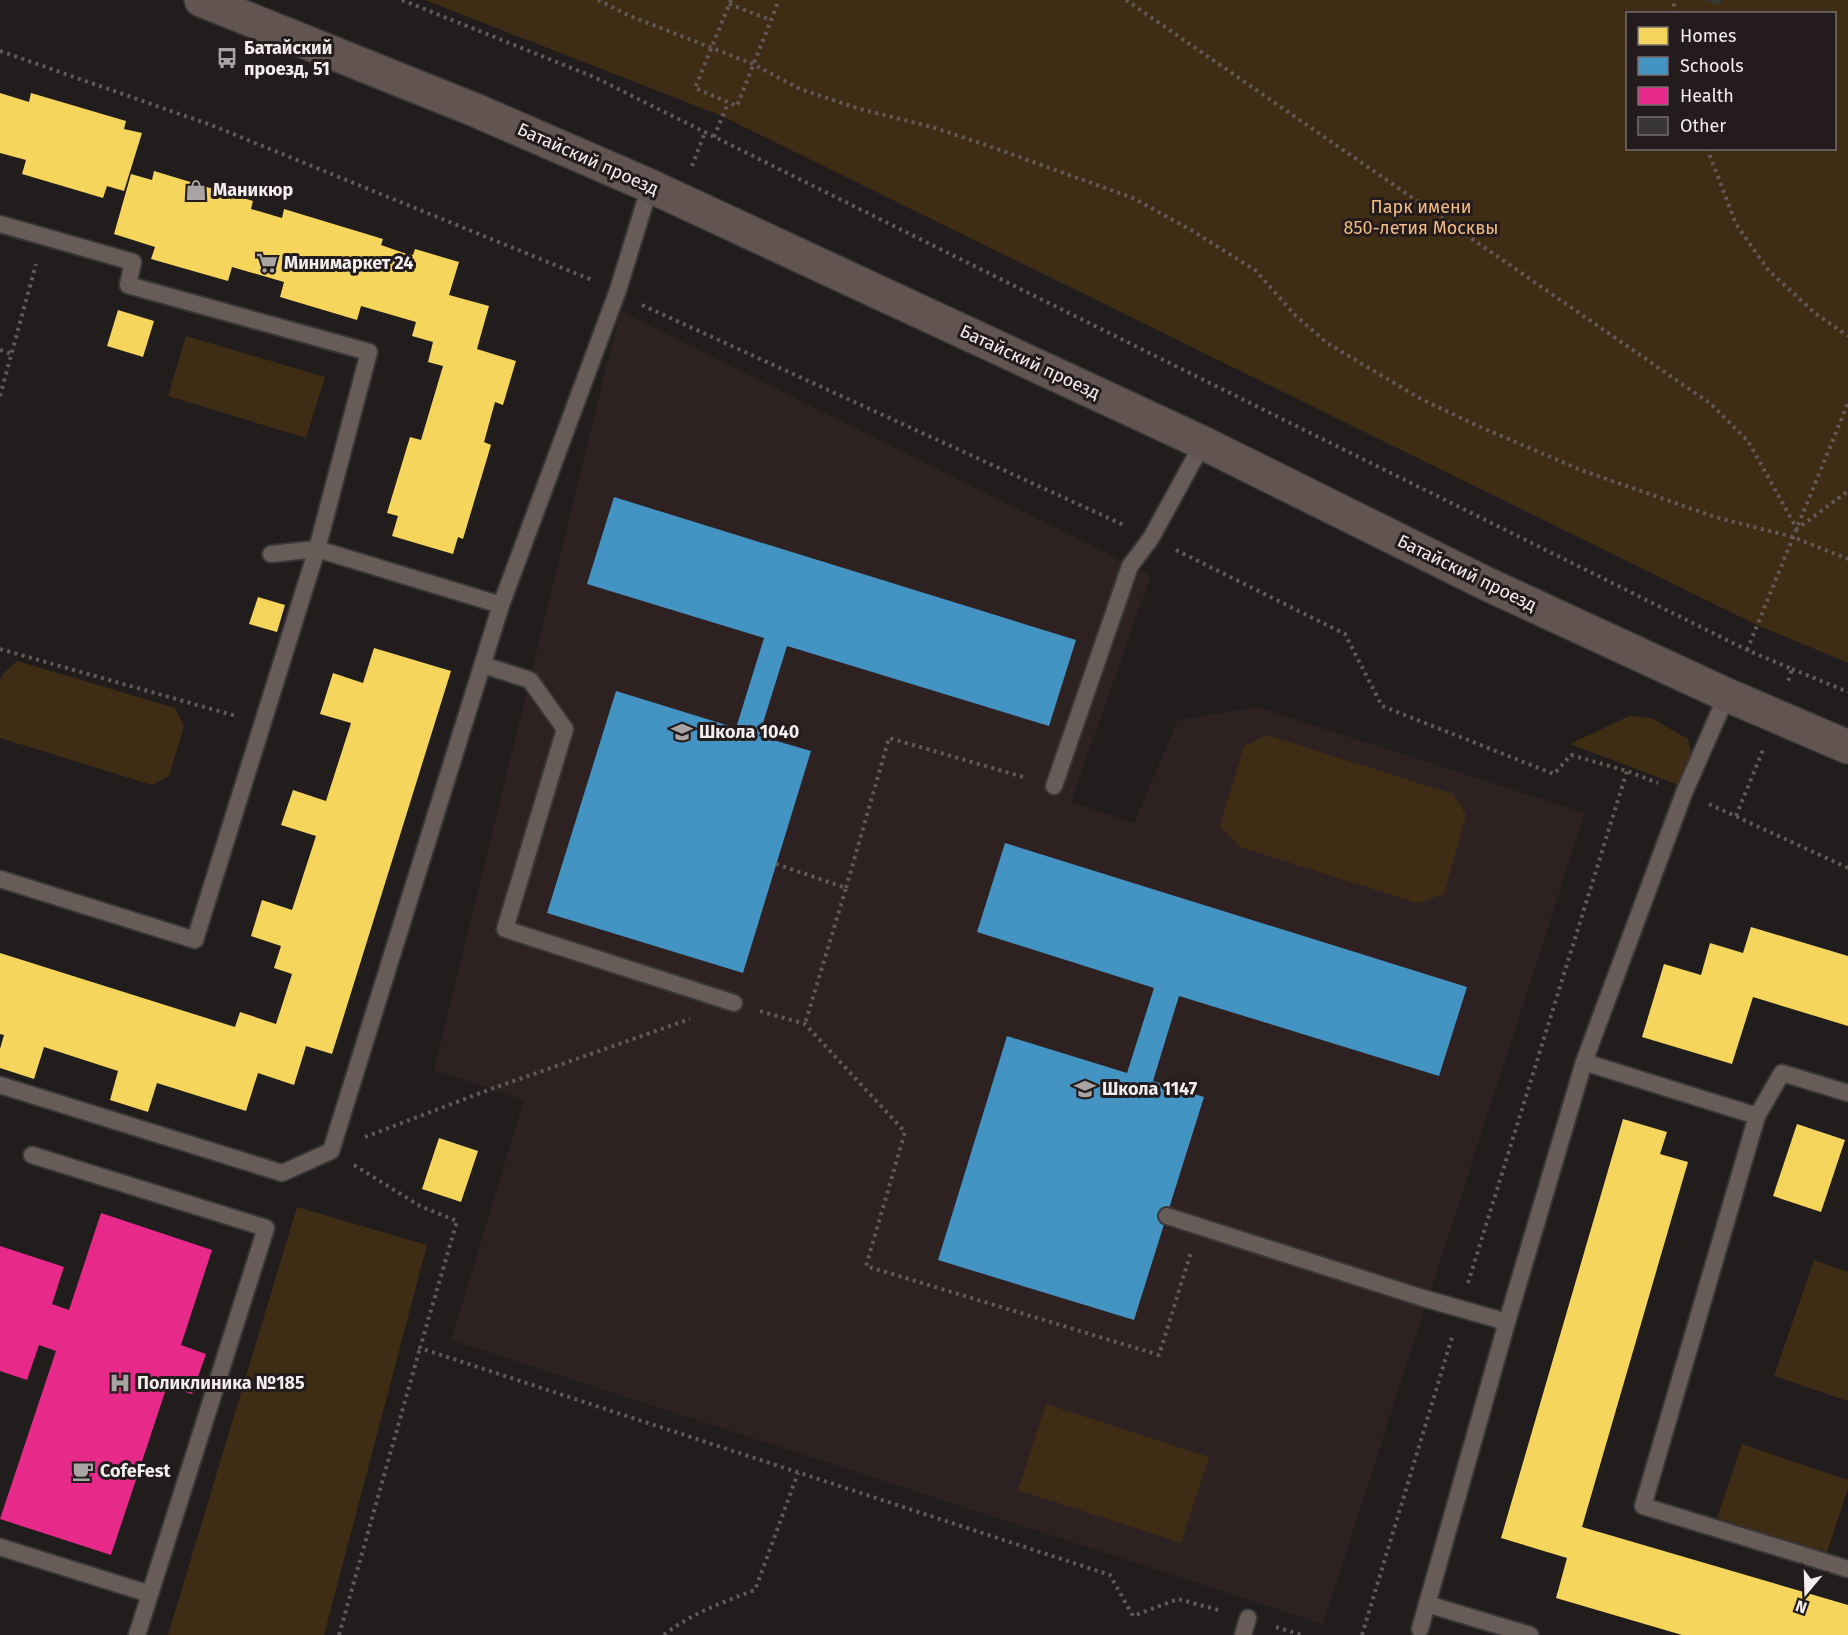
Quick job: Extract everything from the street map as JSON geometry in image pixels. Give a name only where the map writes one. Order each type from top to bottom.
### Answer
[{"type":"main road","name":"Батайский проезд","points":[[201,0],[476,110],[650,186],[1203,443],[1487,584],[1727,695],[1848,747]]},
{"type":"lane","points":[[0,1085],[282,1173],[331,1151],[501,605],[618,290],[650,186]]},
{"type":"lane","points":[[0,224],[133,262],[128,285],[369,352],[317,549],[195,940],[0,879]]},
{"type":"lane","points":[[1054,786],[1130,566],[1151,538],[1203,443]]},
{"type":"lane","points":[[271,554],[317,549],[501,605]]},
{"type":"lane","points":[[483,665],[530,680],[565,729],[505,929],[734,1004]]},
{"type":"lane","points":[[1420,1629],[1584,1062],[1684,794],[1727,695]]},
{"type":"lane","points":[[1584,1062],[1758,1116]]},
{"type":"lane","points":[[1848,1093],[1782,1073],[1758,1116],[1643,1506],[1848,1569]]},
{"type":"lane","points":[[32,1155],[266,1228],[137,1635]]},
{"type":"lane","points":[[1167,1216],[1507,1322]]},
{"type":"lane","points":[[0,1547],[150,1594]]},
{"type":"lane","points":[[1427,1604],[1530,1635]]},
{"type":"lane","points":[[1243,1635],[1248,1618]]},
{"type":"path","points":[[402,0],[594,77],[1747,650],[1848,692]]},
{"type":"path","points":[[598,0],[630,16],[753,64],[800,89],[860,109],[932,127],[987,145],[1132,198],[1191,230],[1255,270],[1295,315],[1327,343],[1421,399],[1581,470],[1715,517],[1793,537],[1848,559]]},
{"type":"path","points":[[771,20],[730,2],[695,88],[737,106],[779,0]]},
{"type":"path","points":[[1126,0],[1711,404],[1748,441],[1797,529]]},
{"type":"path","points":[[0,51],[211,124],[618,290],[643,306],[1151,538],[1345,634],[1382,706],[1554,774],[1571,755],[1627,771],[1737,816],[1848,868]]},
{"type":"path","points":[[714,137],[728,102]]},
{"type":"path","points":[[1708,150],[1736,224],[1769,271],[1816,314],[1848,336]]},
{"type":"path","points":[[0,396],[43,237]]},
{"type":"path","points":[[0,350],[12,354]]},
{"type":"path","points":[[1747,650],[1848,403]]},
{"type":"path","points":[[1797,529],[1848,490]]},
{"type":"path","points":[[0,649],[262,724]]},
{"type":"path","points":[[1737,816],[1792,669]]},
{"type":"path","points":[[805,1024],[890,738],[1054,786]]},
{"type":"path","points":[[1362,1635],[1627,771]]},
{"type":"path","points":[[776,864],[846,888]]},
{"type":"path","points":[[331,1151],[491,1089],[734,1004],[805,1024],[905,1132],[866,1266],[1159,1355],[1198,1226]]},
{"type":"path","points":[[331,1151],[420,1206],[457,1221],[339,1635]]},
{"type":"path","points":[[420,1348],[1110,1575],[1133,1616],[1178,1599],[1302,1635]]},
{"type":"path","points":[[664,1635],[683,1620],[755,1590],[798,1473]]},
{"type":"shaded area","points":[[620,311],[1151,575],[1071,802],[1134,823],[1178,720],[1257,707],[1585,813],[1323,1624],[451,1340],[524,1100],[434,1070]]},
{"type":"green space","name":"Парк имени 850-летия Москвы","points":[[425,0],[1848,0],[1848,663],[1757,625],[722,116]]},
{"type":"green space","points":[[186,336],[325,377],[306,438],[168,396]]},
{"type":"green space","points":[[17,661],[175,708],[184,726],[169,776],[152,785],[0,738],[0,681],[2,675]]},
{"type":"green space","points":[[1629,716],[1651,718],[1688,739],[1691,755],[1681,786],[1570,744]]},
{"type":"green space","points":[[1267,735],[1453,794],[1466,815],[1444,894],[1417,903],[1240,847],[1220,826],[1244,746]]},
{"type":"green space","points":[[297,1207],[427,1245],[324,1635],[168,1635]]},
{"type":"green space","points":[[1814,1260],[1848,1272],[1848,1401],[1774,1376]]},
{"type":"green space","points":[[1046,1404],[1209,1457],[1181,1543],[1018,1490]]},
{"type":"green space","points":[[1742,1444],[1848,1480],[1848,1489],[1826,1555],[1717,1518]]},
{"type":"building: Homes","points":[[0,93],[29,102],[31,93],[126,121],[124,129],[142,133],[124,191],[107,186],[103,198],[22,174],[26,160],[0,153]]},
{"type":"building: Homes","points":[[154,171],[253,201],[251,209],[282,218],[284,209],[383,239],[381,245],[407,254],[413,255],[415,249],[459,262],[449,295],[489,306],[477,349],[516,361],[503,405],[495,402],[484,442],[491,445],[463,539],[458,537],[453,554],[392,536],[398,516],[387,513],[410,437],[421,440],[443,366],[428,362],[433,342],[412,336],[416,322],[361,306],[357,320],[280,297],[284,282],[232,267],[228,281],[151,259],[155,247],[114,234],[131,174],[152,180]]},
{"type":"building: Homes","points":[[118,310],[154,321],[143,357],[107,346]]},
{"type":"building: Homes","points":[[258,597],[285,605],[277,632],[249,624]]},
{"type":"building: Homes","points":[[374,648],[451,671],[332,1054],[306,1046],[294,1085],[258,1073],[246,1111],[157,1083],[148,1112],[110,1100],[118,1071],[44,1047],[34,1079],[0,1068],[0,1049],[4,1035],[0,1034],[0,953],[235,1027],[240,1012],[276,1024],[292,974],[274,968],[281,946],[251,936],[262,900],[292,910],[316,836],[281,825],[293,790],[326,801],[351,723],[320,714],[333,673],[363,683]]},
{"type":"building: Homes","points":[[1751,927],[1848,956],[1848,1026],[1753,997],[1732,1064],[1642,1037],[1664,964],[1701,975],[1710,943],[1743,953]]},
{"type":"building: Homes","points":[[1623,1119],[1667,1132],[1660,1154],[1688,1162],[1582,1527],[1848,1605],[1848,1635],[1682,1635],[1556,1598],[1567,1558],[1501,1538]]},
{"type":"building: Homes","points":[[1797,1124],[1845,1140],[1821,1212],[1773,1196]]},
{"type":"building: Homes","points":[[439,1138],[478,1151],[461,1202],[422,1189]]},
{"type":"building: Schools","name":"Школа 1040","points":[[614,497],[1076,640],[1049,726],[787,646],[759,736],[811,751],[743,973],[547,913],[616,691],[736,728],[764,638],[587,584]]},
{"type":"building: Schools","name":"Школа 1147","points":[[1005,843],[1467,987],[1439,1076],[1179,996],[1153,1081],[1204,1097],[1134,1320],[938,1260],[1007,1036],[1127,1073],[1154,988],[977,932]]},
{"type":"building: Health","name":"Поликлиника №185","points":[[101,1213],[212,1250],[181,1345],[206,1354],[192,1394],[167,1386],[111,1555],[0,1519],[56,1351],[39,1345],[27,1380],[0,1371],[0,1246],[64,1267],[52,1304],[69,1310]]},
{"type":"building: Other","points":[[1705,0],[1722,0],[1720,5]]},
{"type":"place","name":"Батайский проезд, 51","points":[[227,58]]},
{"type":"place","name":"Маникюр","points":[[196,190]]},
{"type":"place","name":"Минимаркет 24","points":[[267,263]]},
{"type":"place","name":"Школа 1040","points":[[682,732]]},
{"type":"place","name":"Школа 1147","points":[[1085,1089]]},
{"type":"place","name":"Поликлиника №185","points":[[120,1383]]},
{"type":"place","name":"CofeFest","points":[[83,1471]]}]
